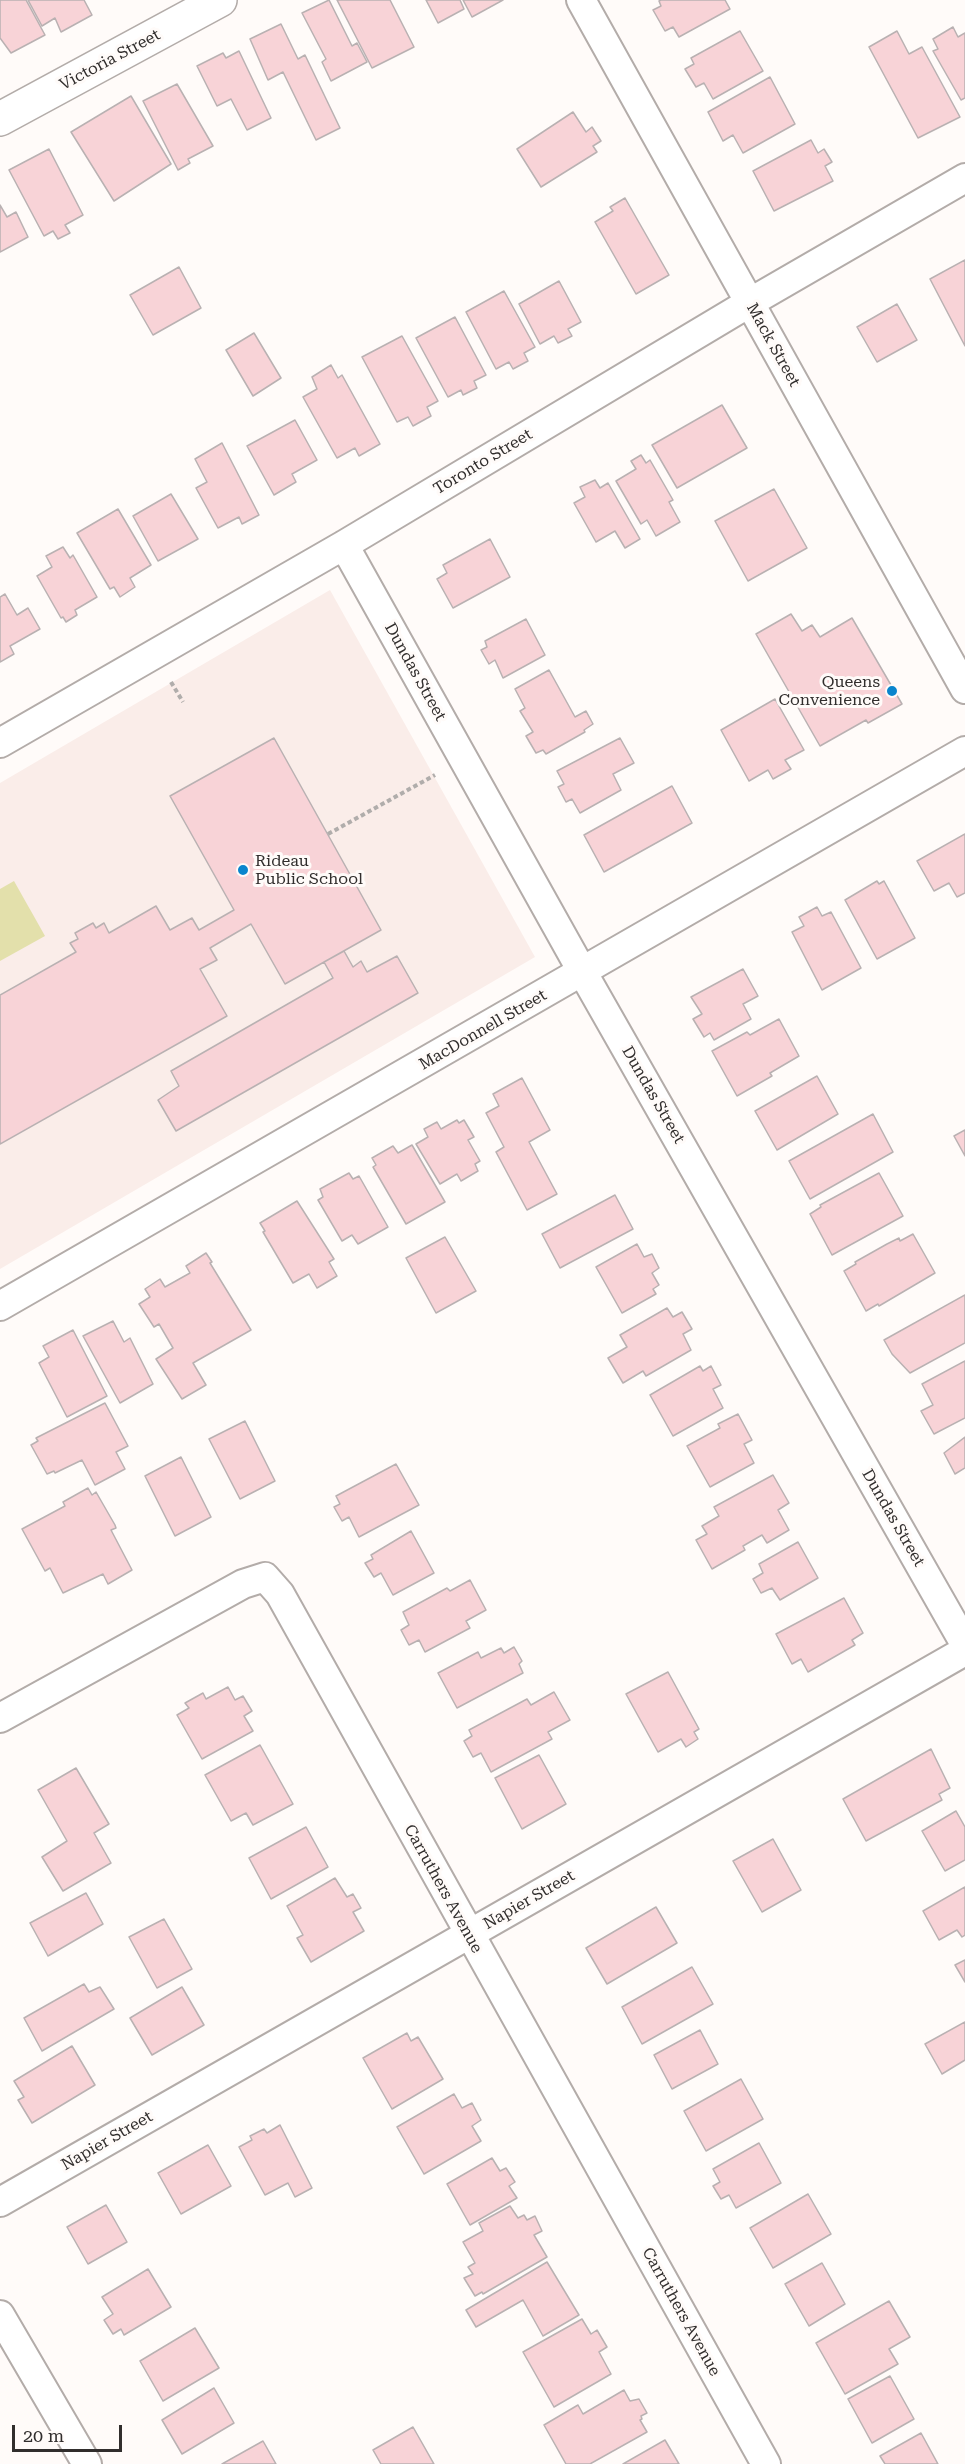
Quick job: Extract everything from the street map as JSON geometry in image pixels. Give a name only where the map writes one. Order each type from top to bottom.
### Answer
[{"type":"street","name":"Victoria Street","points":[[0,119],[220,0]]},
{"type":"street","name":"Mack Street","points":[[581,0],[965,689]]},
{"type":"street","name":"Toronto Street","points":[[0,743],[344,545],[749,303],[965,178]]},
{"type":"street","name":"Dundas Street","points":[[344,545],[583,973],[965,1644]]},
{"type":"street","name":"MacDonnell Street","points":[[0,1306],[583,973],[965,751]]},
{"type":"street","name":"Carruthers Avenue","points":[[0,1718],[243,1584],[265,1577],[280,1594],[766,2464]]},
{"type":"street","name":"Napier Street","points":[[0,2202],[965,1651]]},
{"type":"street","points":[[0,2314],[87,2464]]},
{"type":"path","points":[[170,679],[183,702]]},
{"type":"path","points":[[328,834],[464,761]]},
{"type":"shaded area","name":"Rideau Public School","points":[[330,590],[535,957],[0,1269],[0,783]]},
{"type":"shaded area","points":[[14,881],[45,936],[0,961],[0,889]]},
{"type":"building","points":[[0,0],[26,0],[45,35],[11,53],[0,38]]},
{"type":"building","points":[[28,0],[84,0],[92,15],[61,32],[55,18],[42,26]]},
{"type":"building","points":[[329,0],[352,46],[357,43],[367,62],[331,81],[322,62],[326,59],[302,13]]},
{"type":"building","points":[[337,0],[390,0],[414,47],[372,68]]},
{"type":"building","points":[[426,0],[460,0],[464,9],[438,23]]},
{"type":"building","points":[[463,0],[503,0],[472,17]]},
{"type":"building","points":[[725,0],[730,9],[679,37],[673,27],[665,31],[653,10],[661,6],[659,1]]},
{"type":"building","points":[[281,24],[298,59],[305,55],[340,128],[316,140],[283,72],[268,80],[250,39]]},
{"type":"building","points":[[953,27],[958,37],[965,33],[965,98],[961,100],[933,51],[938,49],[933,39]]},
{"type":"building","points":[[740,31],[763,71],[713,99],[704,83],[696,87],[685,69],[694,64],[691,58]]},
{"type":"building","points":[[897,31],[909,54],[922,47],[960,117],[918,138],[869,47]]},
{"type":"building","points":[[239,51],[271,118],[247,130],[231,99],[217,106],[197,66],[223,53],[226,58]]},
{"type":"building","points":[[770,77],[795,124],[743,153],[733,135],[723,141],[708,112]]},
{"type":"building","points":[[177,84],[213,146],[188,159],[190,163],[178,170],[143,101]]},
{"type":"building","points":[[131,96],[171,164],[114,201],[71,132]]},
{"type":"building","points":[[573,112],[586,132],[592,127],[601,141],[593,146],[597,152],[541,187],[517,149]]},
{"type":"building","points":[[811,140],[818,153],[824,149],[832,162],[825,166],[833,181],[774,211],[753,171]]},
{"type":"building","points":[[49,149],[83,215],[65,225],[70,233],[58,239],[53,231],[44,236],[9,170]]},
{"type":"building","points":[[625,198],[669,275],[636,294],[595,222],[613,211],[610,207]]},
{"type":"building","points":[[0,205],[7,217],[16,212],[28,237],[0,252]]},
{"type":"building","points":[[965,260],[965,346],[930,279]]},
{"type":"building","points":[[179,267],[201,308],[153,335],[130,295]]},
{"type":"building","points":[[559,281],[581,322],[568,329],[572,336],[558,343],[554,336],[540,344],[519,304]]},
{"type":"building","points":[[504,291],[535,347],[524,353],[528,361],[513,369],[509,362],[496,369],[466,312]]},
{"type":"building","points":[[897,304],[917,340],[877,362],[857,327]]},
{"type":"building","points":[[455,317],[486,375],[474,381],[477,388],[463,395],[461,390],[448,397],[416,338]]},
{"type":"building","points":[[254,333],[281,378],[253,396],[226,350]]},
{"type":"building","points":[[402,336],[438,401],[427,407],[431,416],[413,426],[408,417],[397,422],[362,357]]},
{"type":"building","points":[[331,365],[338,378],[342,375],[380,444],[359,456],[355,448],[337,458],[303,397],[317,389],[312,377]]},
{"type":"building","points":[[722,405],[747,448],[677,488],[652,445]]},
{"type":"building","points":[[295,420],[317,460],[292,474],[296,482],[274,495],[247,446]]},
{"type":"building","points":[[222,443],[259,515],[242,524],[239,517],[218,528],[196,488],[207,482],[195,459]]},
{"type":"building","points":[[641,455],[646,463],[650,460],[673,500],[669,502],[680,522],[656,536],[647,520],[641,524],[616,481],[636,469],[631,461]]},
{"type":"building","points":[[595,480],[600,488],[608,483],[640,539],[625,548],[615,531],[596,542],[574,503],[585,497],[580,487]]},
{"type":"building","points":[[774,489],[807,548],[748,581],[715,521]]},
{"type":"building","points":[[171,494],[198,539],[158,561],[133,516]]},
{"type":"building","points":[[118,509],[151,565],[130,578],[135,587],[120,597],[114,587],[110,589],[77,533]]},
{"type":"building","points":[[490,539],[510,577],[453,608],[437,579],[447,573],[443,565]]},
{"type":"building","points":[[63,547],[70,558],[73,555],[97,597],[75,610],[77,615],[66,622],[63,617],[61,618],[37,576],[52,567],[46,556]]},
{"type":"building","points":[[5,594],[17,615],[28,608],[40,629],[10,646],[14,654],[0,662],[0,597]]},
{"type":"building","points":[[791,614],[802,631],[812,625],[820,637],[852,618],[902,704],[868,723],[866,720],[820,746],[756,634]]},
{"type":"building","points":[[526,619],[545,655],[503,678],[495,660],[489,664],[481,650],[487,647],[485,641]]},
{"type":"building","points":[[549,670],[575,717],[586,711],[593,724],[584,730],[585,732],[546,754],[543,750],[536,753],[526,736],[533,732],[520,711],[525,708],[515,689]]},
{"type":"building","points":[[775,699],[804,750],[785,760],[791,769],[773,779],[768,770],[749,781],[721,730]]},
{"type":"building","points":[[274,738],[381,930],[285,984],[251,924],[210,948],[217,960],[200,969],[227,1016],[0,1144],[0,995],[76,952],[70,943],[78,939],[75,933],[93,923],[96,928],[104,923],[109,933],[156,906],[170,930],[192,918],[199,930],[234,910],[170,796]]},
{"type":"building","points":[[620,738],[634,763],[613,774],[621,790],[580,813],[572,799],[566,802],[558,787],[564,784],[557,771]]},
{"type":"building","points":[[672,786],[692,823],[604,872],[584,835]]},
{"type":"building","points":[[965,834],[965,893],[957,897],[949,883],[934,891],[917,861]]},
{"type":"building","points":[[877,881],[879,884],[884,881],[915,938],[877,959],[845,900]]},
{"type":"building","points":[[817,907],[822,916],[831,912],[861,968],[822,990],[792,932],[804,926],[799,917]]},
{"type":"building","points":[[344,951],[353,967],[361,961],[367,972],[397,956],[418,993],[176,1131],[158,1100],[179,1086],[171,1071],[333,978],[324,962]]},
{"type":"building","points":[[743,969],[758,996],[743,1004],[751,1019],[714,1040],[710,1033],[704,1037],[693,1019],[702,1014],[691,997]]},
{"type":"building","points":[[779,1019],[799,1056],[770,1073],[772,1076],[737,1096],[712,1051],[747,1032],[750,1035]]},
{"type":"building","points":[[817,1076],[838,1114],[777,1150],[755,1111]]},
{"type":"building","points":[[522,1078],[550,1130],[529,1142],[557,1194],[527,1210],[496,1152],[504,1147],[486,1113],[499,1106],[493,1094]]},
{"type":"building","points":[[873,1114],[893,1152],[810,1199],[789,1161]]},
{"type":"building","points":[[457,1120],[459,1123],[464,1120],[474,1137],[468,1140],[480,1161],[475,1164],[478,1171],[461,1181],[457,1174],[440,1184],[416,1144],[428,1137],[424,1129],[437,1122],[441,1129]]},
{"type":"building","points":[[965,1130],[965,1156],[954,1136]]},
{"type":"building","points":[[412,1145],[445,1202],[406,1224],[373,1167],[376,1165],[372,1158],[393,1146],[398,1153]]},
{"type":"building","points":[[349,1173],[353,1179],[359,1176],[388,1227],[358,1244],[352,1235],[342,1241],[318,1200],[323,1197],[320,1189]]},
{"type":"building","points":[[879,1173],[903,1216],[832,1255],[810,1214],[821,1207],[820,1205]]},
{"type":"building","points":[[615,1195],[633,1229],[560,1268],[542,1234]]},
{"type":"building","points":[[297,1201],[334,1259],[329,1262],[337,1276],[317,1288],[309,1274],[293,1283],[260,1223]]},
{"type":"building","points":[[913,1234],[935,1273],[879,1306],[878,1304],[866,1311],[844,1271],[887,1244],[899,1238],[900,1241]]},
{"type":"building","points":[[445,1237],[476,1291],[436,1313],[406,1258]]},
{"type":"building","points":[[637,1244],[644,1257],[652,1254],[659,1268],[652,1273],[659,1285],[653,1289],[656,1294],[622,1313],[596,1267]]},
{"type":"building","points":[[206,1253],[251,1330],[193,1363],[206,1385],[182,1399],[156,1359],[173,1348],[159,1324],[154,1327],[139,1304],[150,1297],[145,1289],[160,1279],[165,1287],[190,1273],[186,1266]]},
{"type":"building","points":[[965,1295],[965,1343],[910,1373],[892,1354],[884,1340]]},
{"type":"building","points":[[667,1308],[673,1317],[682,1312],[692,1329],[683,1334],[691,1350],[646,1376],[643,1371],[623,1383],[608,1358],[627,1347],[620,1335]]},
{"type":"building","points":[[113,1321],[124,1342],[130,1338],[153,1384],[120,1403],[83,1336]]},
{"type":"building","points":[[73,1330],[107,1396],[67,1417],[39,1363],[49,1357],[43,1346]]},
{"type":"building","points":[[965,1361],[965,1418],[934,1434],[921,1411],[933,1405],[922,1384]]},
{"type":"building","points":[[700,1366],[703,1371],[711,1366],[721,1385],[713,1389],[723,1408],[673,1436],[650,1395]]},
{"type":"building","points":[[105,1403],[128,1446],[116,1452],[125,1469],[95,1485],[82,1460],[55,1473],[54,1471],[47,1474],[31,1445],[38,1441],[36,1438]]},
{"type":"building","points":[[738,1414],[752,1440],[744,1444],[754,1463],[710,1487],[687,1446],[720,1428],[718,1424]]},
{"type":"building","points":[[245,1421],[275,1481],[240,1499],[209,1439]]},
{"type":"building","points":[[965,1437],[965,1468],[955,1474],[944,1453]]},
{"type":"building","points":[[181,1457],[211,1517],[175,1536],[145,1476]]},
{"type":"building","points":[[396,1464],[419,1505],[359,1537],[349,1517],[342,1521],[334,1507],[340,1504],[336,1496]]},
{"type":"building","points":[[773,1475],[789,1503],[778,1510],[789,1530],[767,1543],[762,1535],[743,1546],[745,1550],[712,1569],[696,1540],[707,1534],[702,1526],[719,1516],[714,1507]]},
{"type":"building","points":[[88,1488],[92,1495],[96,1492],[115,1525],[116,1528],[111,1530],[132,1570],[108,1584],[103,1574],[63,1593],[50,1568],[45,1571],[22,1529],[65,1506],[63,1502]]},
{"type":"building","points":[[411,1531],[434,1573],[393,1595],[381,1573],[374,1577],[365,1563],[373,1559],[371,1555]]},
{"type":"building","points":[[798,1542],[818,1578],[780,1600],[772,1588],[761,1593],[753,1579],[763,1573],[759,1564]]},
{"type":"building","points":[[470,1580],[486,1610],[466,1621],[470,1628],[425,1652],[419,1640],[409,1645],[401,1630],[409,1625],[403,1612],[447,1588],[450,1591]]},
{"type":"building","points":[[844,1598],[863,1633],[852,1640],[855,1645],[808,1672],[801,1659],[792,1664],[776,1634]]},
{"type":"building","points":[[514,1647],[522,1661],[519,1664],[523,1673],[457,1708],[438,1673],[478,1652],[481,1658],[501,1648],[504,1653]]},
{"type":"building","points":[[668,1672],[699,1729],[694,1732],[698,1739],[686,1747],[681,1739],[658,1752],[626,1694]]},
{"type":"building","points":[[228,1687],[235,1700],[243,1696],[252,1711],[244,1716],[253,1731],[202,1759],[177,1715],[189,1708],[185,1703],[203,1693],[206,1699]]},
{"type":"building","points":[[554,1692],[570,1720],[548,1732],[552,1739],[491,1772],[481,1753],[473,1757],[464,1741],[472,1736],[469,1730],[527,1699],[531,1705]]},
{"type":"building","points":[[260,1745],[293,1804],[253,1825],[246,1813],[231,1821],[205,1775]]},
{"type":"building","points":[[931,1749],[950,1788],[939,1794],[942,1800],[866,1841],[843,1799]]},
{"type":"building","points":[[539,1755],[566,1804],[522,1829],[495,1778]]},
{"type":"building","points":[[76,1768],[109,1824],[94,1833],[111,1863],[63,1891],[42,1857],[67,1841],[38,1790]]},
{"type":"building","points":[[956,1811],[965,1827],[965,1860],[945,1871],[922,1831]]},
{"type":"building","points":[[306,1827],[328,1867],[271,1899],[249,1858]]},
{"type":"building","points":[[773,1839],[801,1890],[762,1912],[733,1861]]},
{"type":"building","points":[[335,1878],[347,1897],[353,1894],[361,1908],[353,1912],[364,1931],[311,1962],[297,1938],[303,1935],[287,1906]]},
{"type":"building","points":[[965,1887],[965,1935],[962,1937],[957,1930],[939,1940],[923,1911]]},
{"type":"building","points":[[86,1893],[103,1924],[48,1956],[30,1923]]},
{"type":"building","points":[[656,1907],[677,1943],[607,1984],[586,1948]]},
{"type":"building","points":[[164,1919],[192,1969],[157,1988],[129,1937]]},
{"type":"building","points":[[965,1960],[965,1982],[955,1965]]},
{"type":"building","points":[[692,1967],[713,2004],[642,2044],[622,2007]]},
{"type":"building","points":[[84,1984],[89,1992],[100,1987],[114,2009],[42,2051],[24,2018]]},
{"type":"building","points":[[182,1987],[204,2025],[152,2055],[130,2018]]},
{"type":"building","points":[[965,2022],[965,2060],[942,2074],[925,2044]]},
{"type":"building","points":[[700,2030],[718,2064],[672,2089],[654,2055]]},
{"type":"building","points":[[407,2033],[411,2041],[418,2037],[443,2079],[392,2109],[363,2058]]},
{"type":"building","points":[[72,2046],[95,2085],[32,2123],[18,2100],[24,2097],[14,2081]]},
{"type":"building","points":[[741,2079],[763,2119],[706,2151],[684,2111]]},
{"type":"building","points":[[454,2094],[462,2108],[472,2103],[481,2120],[472,2126],[481,2141],[424,2174],[397,2127]]},
{"type":"building","points":[[280,2125],[312,2188],[295,2197],[288,2183],[265,2195],[239,2147],[252,2140],[250,2136],[264,2129],[267,2133]]},
{"type":"building","points":[[759,2143],[781,2183],[736,2208],[729,2195],[721,2199],[713,2186],[720,2182],[713,2169]]},
{"type":"building","points":[[208,2145],[231,2186],[181,2214],[158,2173]]},
{"type":"building","points":[[492,2158],[500,2171],[506,2168],[515,2182],[509,2186],[517,2198],[470,2225],[447,2184]]},
{"type":"building","points":[[808,2194],[831,2234],[773,2268],[750,2228]]},
{"type":"building","points":[[106,2205],[127,2242],[88,2264],[67,2227]]},
{"type":"building","points":[[510,2206],[518,2218],[524,2215],[527,2220],[535,2216],[542,2231],[534,2235],[547,2257],[483,2294],[482,2292],[475,2296],[464,2278],[473,2274],[468,2267],[475,2263],[463,2242],[483,2231],[479,2223]]},
{"type":"building","points":[[547,2262],[579,2315],[543,2336],[523,2300],[476,2327],[466,2310]]},
{"type":"building","points":[[822,2263],[845,2304],[809,2326],[785,2284]]},
{"type":"building","points":[[148,2269],[171,2307],[124,2335],[121,2329],[113,2334],[104,2320],[113,2314],[102,2297]]},
{"type":"building","points":[[889,2301],[910,2337],[889,2349],[898,2364],[845,2394],[816,2343]]},
{"type":"building","points":[[582,2319],[591,2334],[597,2330],[607,2347],[599,2352],[611,2374],[554,2407],[523,2352]]},
{"type":"building","points":[[195,2328],[219,2368],[163,2401],[140,2361]]},
{"type":"building","points":[[890,2376],[914,2419],[872,2443],[848,2399]]},
{"type":"building","points":[[214,2388],[234,2423],[182,2454],[162,2420]]},
{"type":"building","points":[[624,2390],[630,2401],[639,2399],[647,2413],[641,2416],[640,2420],[647,2432],[590,2464],[566,2464],[544,2425],[578,2405],[583,2414]]},
{"type":"building","points":[[413,2427],[434,2464],[381,2464],[373,2450]]},
{"type":"building","points":[[921,2433],[938,2464],[885,2464],[880,2456]]},
{"type":"building","points":[[665,2440],[679,2464],[623,2464]]},
{"type":"building","points":[[263,2441],[276,2464],[222,2464]]},
{"type":"place","name":"Queens Convenience","points":[[892,691]]},
{"type":"place","name":"Rideau Public School","points":[[243,870]]}]
